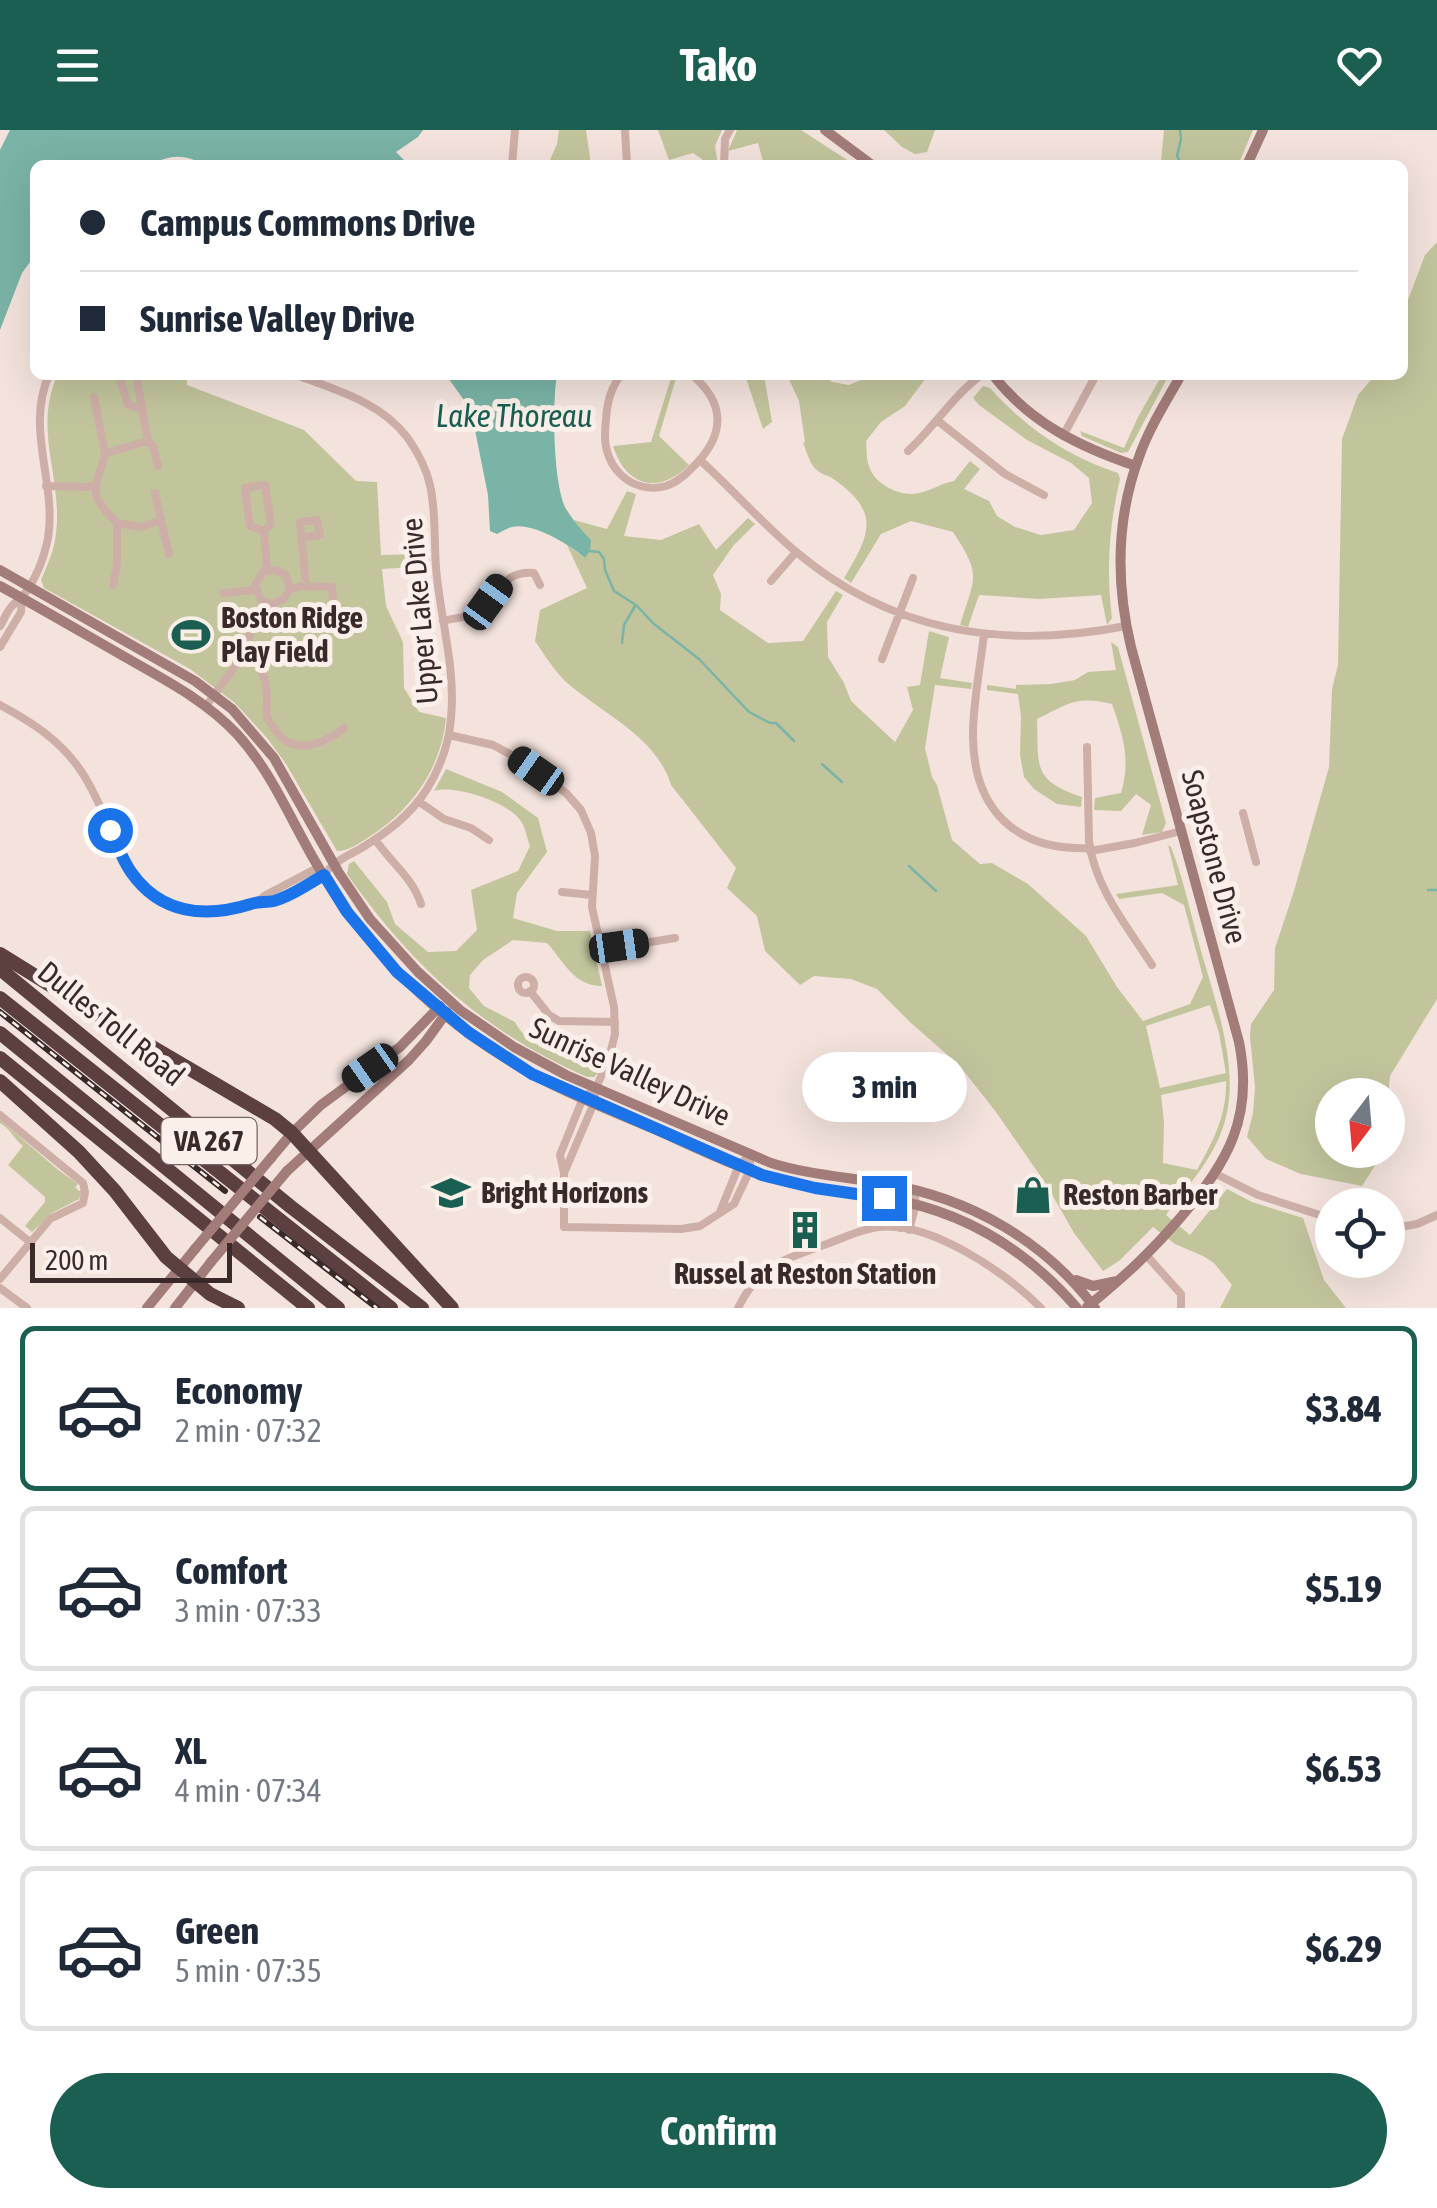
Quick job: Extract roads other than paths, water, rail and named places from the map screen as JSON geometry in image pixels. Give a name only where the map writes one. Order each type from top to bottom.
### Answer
[{"type":"highway","points":[[0,954],[275,1119],[312,1146],[455,1308]]},
{"type":"highway","name":"Dulles Toll Road","points":[[0,969],[290,1207],[422,1308]]},
{"type":"highway","points":[[0,998],[391,1308]]},
{"type":"highway","points":[[0,1033],[338,1308]]},
{"type":"highway","name":"VA 267","points":[[0,1058],[308,1308]]},
{"type":"highway","points":[[0,1081],[79,1152],[166,1257],[210,1294],[238,1308]]},
{"type":"main road","points":[[825,130],[866,160]]},
{"type":"main road","points":[[1249,160],[1264,130]]},
{"type":"main road","points":[[998,380],[1028,412],[1063,436],[1136,466]]},
{"type":"main road","name":"Soapstone Drive","points":[[1091,1307],[1148,1256],[1216,1174],[1231,1146],[1243,1094],[1242,1060],[1126,626],[1120,581],[1120,545],[1136,466],[1178,380]]},
{"type":"main road","name":"Sunrise Valley Drive","points":[[0,570],[215,695],[274,758],[351,892],[378,928],[450,1002],[514,1048],[566,1076],[750,1155],[807,1172],[914,1190],[960,1204],[1001,1224],[1038,1249],[1068,1276],[1091,1307]]},
{"type":"main road","name":"Sunrise Valley Drive","points":[[0,586],[174,684],[235,732],[260,762],[321,871],[362,932],[397,972],[468,1032],[532,1074],[744,1168],[804,1186],[911,1203],[966,1222],[1010,1246],[1040,1269],[1077,1308]]},
{"type":"main road","points":[[411,1037],[424,1010],[418,991]]},
{"type":"main road","points":[[146,1308],[292,1133],[321,1105],[411,1037],[450,1002]]},
{"type":"main road","points":[[175,1308],[287,1171],[395,1074],[426,1041],[442,1011]]},
{"type":"main road","points":[[426,1041],[450,1028],[468,1032]]},
{"type":"main road","points":[[1068,1276],[1093,1286],[1123,1279]]},
{"type":"street","points":[[512,160],[514,130]]},
{"type":"street","points":[[625,130],[627,160]]},
{"type":"street","points":[[724,160],[725,139],[730,130]]},
{"type":"street","points":[[0,626],[29,586],[47,543],[49,513],[39,417],[47,380]]},
{"type":"street","points":[[120,380],[128,405],[142,409]]},
{"type":"street","points":[[137,380],[148,441],[158,466]]},
{"type":"street","name":"Upper Lake Drive","points":[[0,705],[38,727],[74,761],[129,869],[144,887],[191,912],[276,900],[375,840],[418,801],[436,772],[449,734],[452,698],[436,569],[433,500],[426,473],[414,447],[396,424],[370,404],[309,380]]},
{"type":"street","points":[[617,380],[608,399],[607,454],[616,470],[645,487],[663,486],[681,478],[714,441],[718,423],[715,405],[696,380]]},
{"type":"street","points":[[908,451],[975,380]]},
{"type":"street","points":[[1063,436],[1093,380]]},
{"type":"street","points":[[94,397],[105,453],[94,488],[100,506],[117,523],[139,527],[160,521]]},
{"type":"street","points":[[938,421],[996,468],[1044,495]]},
{"type":"street","points":[[105,453],[148,441]]},
{"type":"street","points":[[700,460],[796,552],[856,593],[900,613],[984,635],[1055,637],[1126,626]]},
{"type":"street","points":[[264,531],[250,526],[245,488],[265,485],[271,524],[264,531],[267,570]]},
{"type":"street","points":[[46,486],[94,488]]},
{"type":"street","points":[[155,494],[169,554]]},
{"type":"street","points":[[113,585],[117,523]]},
{"type":"street","points":[[302,538],[306,586]]},
{"type":"street","points":[[771,581],[796,552]]},
{"type":"street","points":[[267,570],[282,572],[288,580],[290,589],[278,603],[264,602],[255,590],[256,580],[267,570]]},
{"type":"street","points":[[443,621],[475,613],[512,577],[534,573],[540,585]]},
{"type":"street","points":[[882,659],[913,578]]},
{"type":"street","points":[[290,589],[332,587],[335,625]]},
{"type":"street","points":[[223,593],[255,590]]},
{"type":"street","points":[[0,648],[21,612],[22,598]]},
{"type":"street","points":[[206,706],[244,654],[264,602]]},
{"type":"street","points":[[984,635],[973,740],[977,772],[999,817],[1031,840],[1058,848],[1090,850],[1182,831]]},
{"type":"street","points":[[244,654],[251,657],[267,680],[267,717],[279,735],[293,744],[309,746],[321,744],[344,728]]},
{"type":"street","points":[[449,734],[508,752],[554,783],[574,801],[587,822],[594,846],[594,924],[612,993],[615,1022],[613,1046],[596,1088],[560,1155],[564,1172],[564,1227],[691,1228],[708,1222],[720,1212],[750,1155]]},
{"type":"street","points":[[1087,747],[1090,850],[1109,900],[1152,964]]},
{"type":"street","points":[[418,801],[444,819],[471,828],[489,840]]},
{"type":"street","points":[[1243,813],[1256,862]]},
{"type":"street","points":[[375,840],[413,884],[421,904]]},
{"type":"street","points":[[562,892],[592,895]]},
{"type":"street","points":[[601,950],[675,938]]},
{"type":"street","points":[[530,992],[559,1021],[615,1022]]},
{"type":"street","points":[[0,1115],[83,1183],[85,1192],[83,1203],[50,1220],[0,1279]]},
{"type":"street","points":[[1216,1174],[1258,1196],[1315,1214]]},
{"type":"street","points":[[904,1229],[914,1190]]},
{"type":"street","points":[[1405,1226],[1437,1216]]},
{"type":"street","points":[[0,1218],[30,1242]]},
{"type":"street","points":[[738,1308],[756,1278],[776,1263],[884,1226],[948,1244],[983,1262],[1040,1308]]},
{"type":"street","points":[[1148,1256],[1182,1294],[1181,1308]]},
{"type":"street","points":[[0,1288],[26,1308]]},
{"type":"water","points":[[10,130],[423,130],[396,152],[404,160],[178,157],[30,160],[30,262],[0,330],[0,150]]},
{"type":"water","name":"Lake Thoreau","points":[[450,380],[556,380],[558,482],[566,509],[591,540],[585,558],[561,541],[530,528],[512,527],[497,534],[490,531],[488,495],[471,410]]},
{"type":"waterway","points":[[1179,160],[1180,130]]},
{"type":"waterway","points":[[590,551],[599,552],[604,559],[614,591],[699,659],[749,712],[776,723],[794,741]]},
{"type":"waterway","points":[[622,643],[624,625],[635,606]]},
{"type":"waterway","points":[[822,764],[842,782]]},
{"type":"waterway","points":[[909,866],[936,891]]},
{"type":"waterway","points":[[1428,890],[1437,890]]},
{"type":"railway","points":[[0,1012],[225,1191]]},
{"type":"railway","points":[[260,1217],[377,1308]]},
{"type":"place","name":"Boston Ridge Play Field","points":[[191,635]]},
{"type":"place","name":"Bright Horizons","points":[[451,1193]]},
{"type":"place","name":"Reston Barber","points":[[1033,1195]]},
{"type":"place","name":"Russel at Reston Station","points":[[805,1230]]}]
